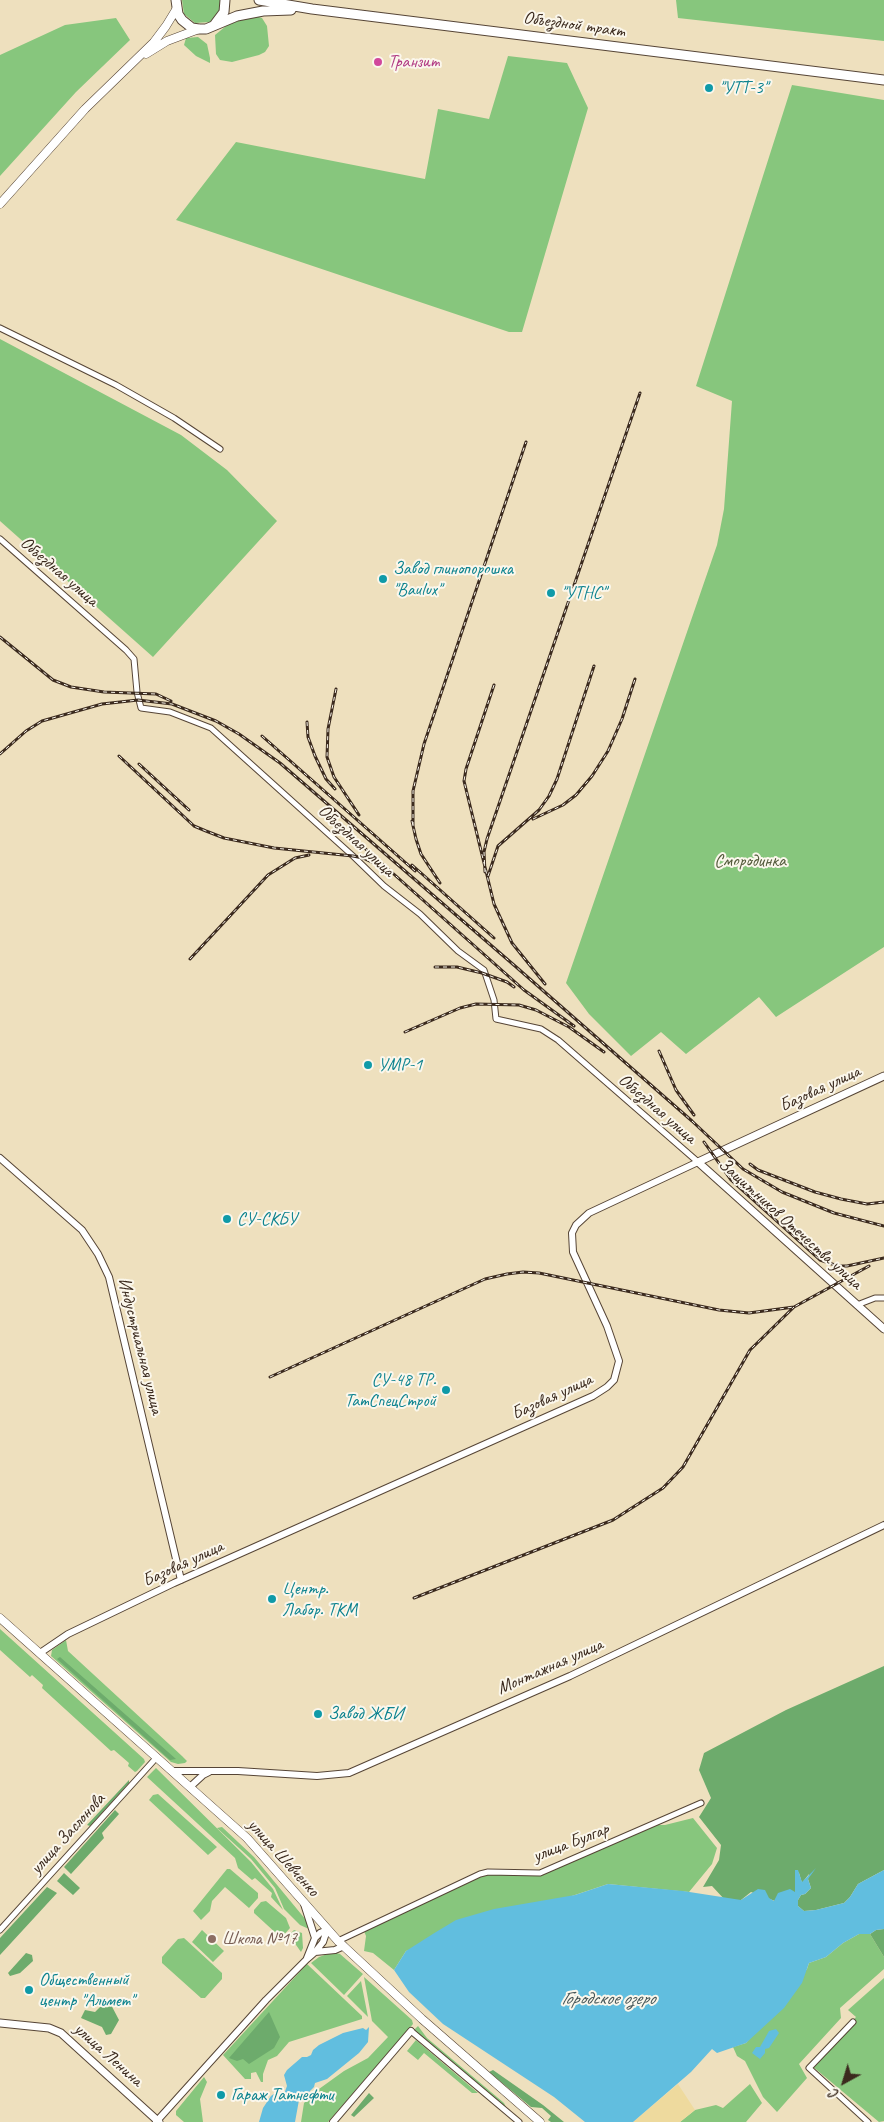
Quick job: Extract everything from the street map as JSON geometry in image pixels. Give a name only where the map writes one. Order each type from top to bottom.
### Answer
[{"type":"highway","points":[[213,26],[220,20],[224,12],[225,0]]},
{"type":"highway","name":"Объездной тракт","points":[[259,0],[312,9],[884,80]]},
{"type":"highway","points":[[177,3],[182,20],[192,28],[199,29],[213,26],[237,16],[263,11],[312,9]]},
{"type":"main road","points":[[0,204],[85,109],[163,30],[177,3]]},
{"type":"main road","points":[[132,63],[167,41],[199,29]]},
{"type":"main road","name":"Базовая улица","points":[[698,1162],[884,1076]]},
{"type":"main road","name":"Защитников Отечества улица","points":[[698,1162],[884,1329]]},
{"type":"main road","name":"улица Шевченко","points":[[0,1618],[254,1845],[341,1944],[437,2033],[540,2122]]},
{"type":"main road","name":"улица Ленина","points":[[0,2023],[50,2028],[61,2033],[157,2122]]},
{"type":"street","points":[[0,328],[116,385],[174,418],[220,449]]},
{"type":"street","name":"Объездная улица","points":[[0,539],[134,659],[137,692],[141,708],[170,712],[210,728],[384,886],[420,914],[458,951],[484,970],[494,1000],[496,1018],[541,1028],[558,1040],[698,1162]]},
{"type":"street","name":"Индустриальная улица","points":[[0,1158],[82,1230],[98,1254],[109,1277],[181,1580]]},
{"type":"street","name":"Базовая улица","points":[[40,1653],[68,1634],[181,1580],[593,1396],[607,1387],[614,1380],[619,1361],[607,1326],[573,1252],[572,1234],[576,1225],[589,1213],[698,1162]]},
{"type":"street","points":[[857,1305],[875,1298],[884,1298]]},
{"type":"street","name":"Монтажная улица","points":[[172,1770],[213,1770],[317,1776],[349,1773],[369,1766],[570,1676],[884,1525]]},
{"type":"street","name":"улица Заслонова","points":[[0,1930],[157,1757]]},
{"type":"street","points":[[190,1787],[203,1775],[213,1770]]},
{"type":"street","name":"улица Булгар","points":[[341,1944],[417,1903],[441,1894],[480,1874],[488,1872],[540,1873],[701,1803]]},
{"type":"street","points":[[304,1903],[315,1938]]},
{"type":"street","points":[[307,1959],[315,1938],[320,1933],[328,1930]]},
{"type":"street","points":[[157,2122],[266,2000],[315,1952],[323,1942],[328,1930]]},
{"type":"street","points":[[315,1952],[335,1950],[341,1944]]},
{"type":"street","points":[[853,2022],[809,2068],[868,2122]]},
{"type":"street","points":[[333,2122],[411,2031],[519,2122]]},
{"type":"green space","points":[[182,0],[221,0],[220,11],[210,22],[195,23],[184,14]]},
{"type":"green space","points":[[676,0],[884,0],[884,41],[678,18]]},
{"type":"green space","points":[[256,16],[262,18],[267,26],[269,46],[265,52],[232,62],[220,60],[216,54],[215,35],[231,22]]},
{"type":"green space","points":[[116,18],[130,40],[76,92],[0,176],[0,55],[65,25]]},
{"type":"green space","points":[[198,37],[207,44],[210,63],[196,56],[184,45],[186,38]]},
{"type":"green space","points":[[508,56],[567,63],[588,108],[522,332],[509,332],[176,220],[236,142],[425,179],[438,109],[489,119]]},
{"type":"green space","name":"Смородинка","points":[[792,85],[884,100],[884,947],[776,1017],[759,997],[686,1054],[661,1032],[631,1056],[589,1014],[566,983],[717,545],[724,509],[732,401],[696,386]]},
{"type":"green space","points":[[0,339],[181,435],[227,470],[277,521],[153,657],[0,521]]},
{"type":"green space","points":[[0,1629],[144,1759],[145,1762],[137,1771],[135,1772],[128,1766],[129,1763],[114,1750],[111,1751],[42,1688],[43,1685],[32,1675],[30,1677],[0,1650]]},
{"type":"green space","points":[[66,1640],[68,1651],[182,1756],[187,1761],[185,1763],[171,1762],[51,1656],[52,1650]]},
{"type":"green space","points":[[60,1657],[176,1759],[170,1760],[57,1659]]},
{"type":"green space","points":[[884,1666],[884,1870],[858,1884],[844,1903],[816,1910],[804,1911],[798,1906],[798,1900],[801,1895],[811,1888],[808,1879],[809,1874],[802,1883],[796,1870],[795,1892],[775,1901],[751,1892],[741,1900],[725,1900],[712,1886],[703,1887],[719,1860],[721,1845],[699,1817],[711,1798],[699,1770],[704,1753],[786,1710]]},
{"type":"green space","points":[[156,1768],[251,1862],[273,1889],[283,1910],[271,1897],[272,1893],[255,1878],[252,1880],[238,1868],[235,1858],[147,1777]]},
{"type":"green space","points":[[129,1780],[129,1783],[90,1826],[87,1825]]},
{"type":"green space","points":[[158,1794],[217,1847],[208,1855],[149,1800],[153,1795]]},
{"type":"green space","points":[[115,1810],[119,1814],[102,1833],[104,1838],[71,1874],[64,1867]]},
{"type":"green space","points":[[693,1818],[717,1848],[712,1864],[689,1892],[608,1884],[406,1951],[394,1970],[373,1953],[364,1951],[366,1936],[364,1931],[485,1875],[538,1875],[654,1825],[665,1825]]},
{"type":"green space","points":[[222,1827],[254,1857],[306,1920],[309,1929],[300,1925],[284,1909],[275,1888],[251,1859],[217,1828]]},
{"type":"green space","points":[[227,1869],[230,1869],[258,1893],[258,1898],[249,1908],[225,1887],[212,1901],[210,1911],[201,1920],[193,1911]]},
{"type":"green space","points":[[64,1873],[80,1888],[73,1895],[57,1881]]},
{"type":"green space","points":[[47,1887],[57,1893],[0,1955],[0,1938]]},
{"type":"green space","points":[[266,1901],[286,1918],[290,1928],[282,1937],[254,1913],[254,1910],[261,1902]]},
{"type":"green space","points":[[884,1929],[884,1957],[870,1934],[876,1930]]},
{"type":"green space","points":[[202,1930],[224,1951],[213,1962],[192,1942]]},
{"type":"green space","points":[[294,1930],[302,1933],[303,1948],[301,1952],[289,1935]]},
{"type":"green space","points":[[859,1934],[870,1934],[884,1957],[884,1969],[840,2008],[841,2018],[799,2064],[807,2078],[777,2112],[763,2097],[745,2061],[737,2056],[733,2047],[746,2043],[807,1969],[809,1963],[826,1957],[843,1943]]},
{"type":"green space","points":[[184,1938],[222,1973],[222,1979],[205,1998],[201,1998],[162,1963],[162,1957],[178,1939]]},
{"type":"green space","points":[[333,1952],[340,1954],[363,1974],[344,1995],[311,1963],[319,1957]]},
{"type":"green space","points":[[26,1953],[32,1955],[33,1961],[20,1973],[10,1976],[8,1973]]},
{"type":"green space","points":[[307,1964],[362,2016],[362,2019],[289,2042],[277,2056],[268,2060],[263,2074],[263,2082],[261,2082],[256,2072],[251,2073],[251,2079],[245,2079],[223,2055]]},
{"type":"green space","points":[[364,1977],[412,2020],[413,2024],[328,2122],[301,2122],[304,2103],[319,2089],[344,2071],[368,2058],[388,2037],[372,2021]]},
{"type":"green space","points":[[884,1978],[884,2121],[879,2122],[812,2066],[856,2017],[848,2010]]},
{"type":"green space","points":[[361,1981],[368,2017],[347,1996]]},
{"type":"green space","points":[[108,1999],[119,2020],[111,2034],[106,2035],[102,2027],[81,2018],[85,2010],[95,2012]]},
{"type":"green space","points":[[269,2012],[280,2037],[274,2048],[249,2064],[243,2059],[237,2061],[229,2058]]},
{"type":"green space","points":[[418,2026],[427,2038],[504,2103],[507,2109],[414,2030]]},
{"type":"green space","points":[[416,2040],[478,2093],[472,2093],[424,2053],[418,2060],[407,2051]]},
{"type":"green space","points":[[493,2070],[564,2122],[551,2122],[548,2120],[551,2116],[542,2108],[531,2107],[489,2072]]},
{"type":"green space","points":[[204,2077],[207,2082],[200,2099],[203,2122],[184,2122],[176,2115],[176,2111]]},
{"type":"green space","points":[[750,2084],[762,2103],[746,2122],[680,2122],[695,2110],[716,2105],[723,2108]]},
{"type":"green space","points":[[369,2093],[374,2098],[354,2117],[351,2115]]},
{"type":"sand","points":[[678,2084],[695,2110],[680,2122],[633,2122]]},
{"type":"water","name":"Городское озеро","points":[[816,1868],[808,1879],[811,1888],[801,1895],[798,1900],[798,1906],[804,1911],[844,1903],[858,1884],[884,1870],[884,1929],[876,1930],[870,1934],[859,1934],[843,1943],[826,1957],[809,1963],[802,1983],[784,2008],[746,2043],[717,2053],[712,2049],[691,2072],[633,2122],[585,2122],[554,2097],[443,2024],[409,1992],[394,1970],[406,1951],[436,1932],[456,1920],[494,1909],[575,1895],[608,1884],[683,1891],[741,1900],[758,1889],[765,1890],[769,1898],[774,1901],[778,1893],[790,1889],[795,1892],[795,1870],[798,1870],[802,1882]]},
{"type":"water","points":[[369,2027],[368,2042],[359,2053],[327,2079],[315,2083],[309,2092],[301,2095],[298,2094],[296,2097],[299,2100],[295,2122],[259,2122],[263,2108],[271,2096],[275,2093],[284,2094],[287,2086],[284,2075],[302,2057],[311,2055],[313,2050],[319,2045],[343,2033],[363,2028],[366,2030]]},
{"type":"water","points":[[776,2029],[779,2033],[769,2048],[765,2049],[765,2053],[760,2059],[752,2053],[756,2047],[760,2047],[769,2031]]},
{"type":"railway","points":[[485,872],[484,852],[487,839],[640,393]]},
{"type":"railway","points":[[413,826],[413,791],[424,744],[526,442]]},
{"type":"railway","points":[[0,637],[53,680],[71,687],[104,692],[156,694],[171,701]]},
{"type":"railway","points":[[488,876],[498,846],[539,810],[549,796],[557,779],[594,666]]},
{"type":"railway","points":[[533,819],[563,805],[576,795],[592,776],[608,751],[622,719],[635,679]]},
{"type":"railway","points":[[494,685],[466,769],[464,781],[494,904],[512,943],[545,984]]},
{"type":"railway","points":[[336,689],[328,729],[327,757],[334,777],[359,815]]},
{"type":"railway","points":[[0,754],[26,731],[42,721],[102,704],[138,700],[172,704],[216,721],[239,734],[280,763],[692,1121],[743,1169],[782,1192],[834,1213],[884,1226]]},
{"type":"railway","points":[[307,722],[308,737],[315,756],[326,779],[335,789]]},
{"type":"railway","points":[[262,736],[415,871]]},
{"type":"railway","points":[[119,756],[194,826],[224,838],[274,848],[353,856],[363,858],[380,866]]},
{"type":"railway","points":[[139,764],[189,810]]},
{"type":"railway","points":[[412,821],[421,854],[440,883]]},
{"type":"railway","points":[[342,828],[524,990],[574,1026]]},
{"type":"railway","points":[[190,959],[268,875],[295,858],[309,855]]},
{"type":"railway","points":[[412,865],[494,938]]},
{"type":"railway","points":[[435,967],[457,967],[482,973],[507,982],[514,987]]},
{"type":"railway","points":[[405,1032],[460,1008],[476,1004],[519,1005],[536,1010],[569,1027],[604,1052]]},
{"type":"railway","points":[[659,1051],[676,1090],[694,1115]]},
{"type":"railway","points":[[704,1142],[731,1180],[820,1260],[838,1266],[847,1266],[884,1258]]},
{"type":"railway","points":[[750,1164],[758,1170],[815,1192],[867,1204],[884,1202]]},
{"type":"railway","points":[[270,1377],[485,1279],[507,1274],[539,1273],[719,1310],[749,1313],[794,1307],[869,1266]]},
{"type":"railway","points":[[414,1598],[613,1520],[663,1488],[683,1467],[750,1350],[794,1307]]},
{"type":"place","name":"Транзит","points":[[378,62]]},
{"type":"place","name":"\"УТТ-3\"","points":[[709,88]]},
{"type":"place","name":"Завод глинопорошка \"Baulux\"","points":[[383,579]]},
{"type":"place","name":"\"УТНС\"","points":[[551,593]]},
{"type":"place","name":"УМР-1","points":[[368,1065]]},
{"type":"place","name":"СУ-СКБУ","points":[[227,1219]]},
{"type":"place","name":"СУ-48 ТР. ТатСпецСтрой","points":[[446,1390]]},
{"type":"place","name":"Центр. Лабор. ТКМ","points":[[272,1599]]},
{"type":"place","name":"Завод ЖБИ","points":[[318,1714]]},
{"type":"place","name":"Школа №17","points":[[212,1939]]},
{"type":"place","name":"Общественный центр \"Альмет\"","points":[[29,1990]]},
{"type":"place","name":"Гараж Татнефти","points":[[221,2095]]}]
